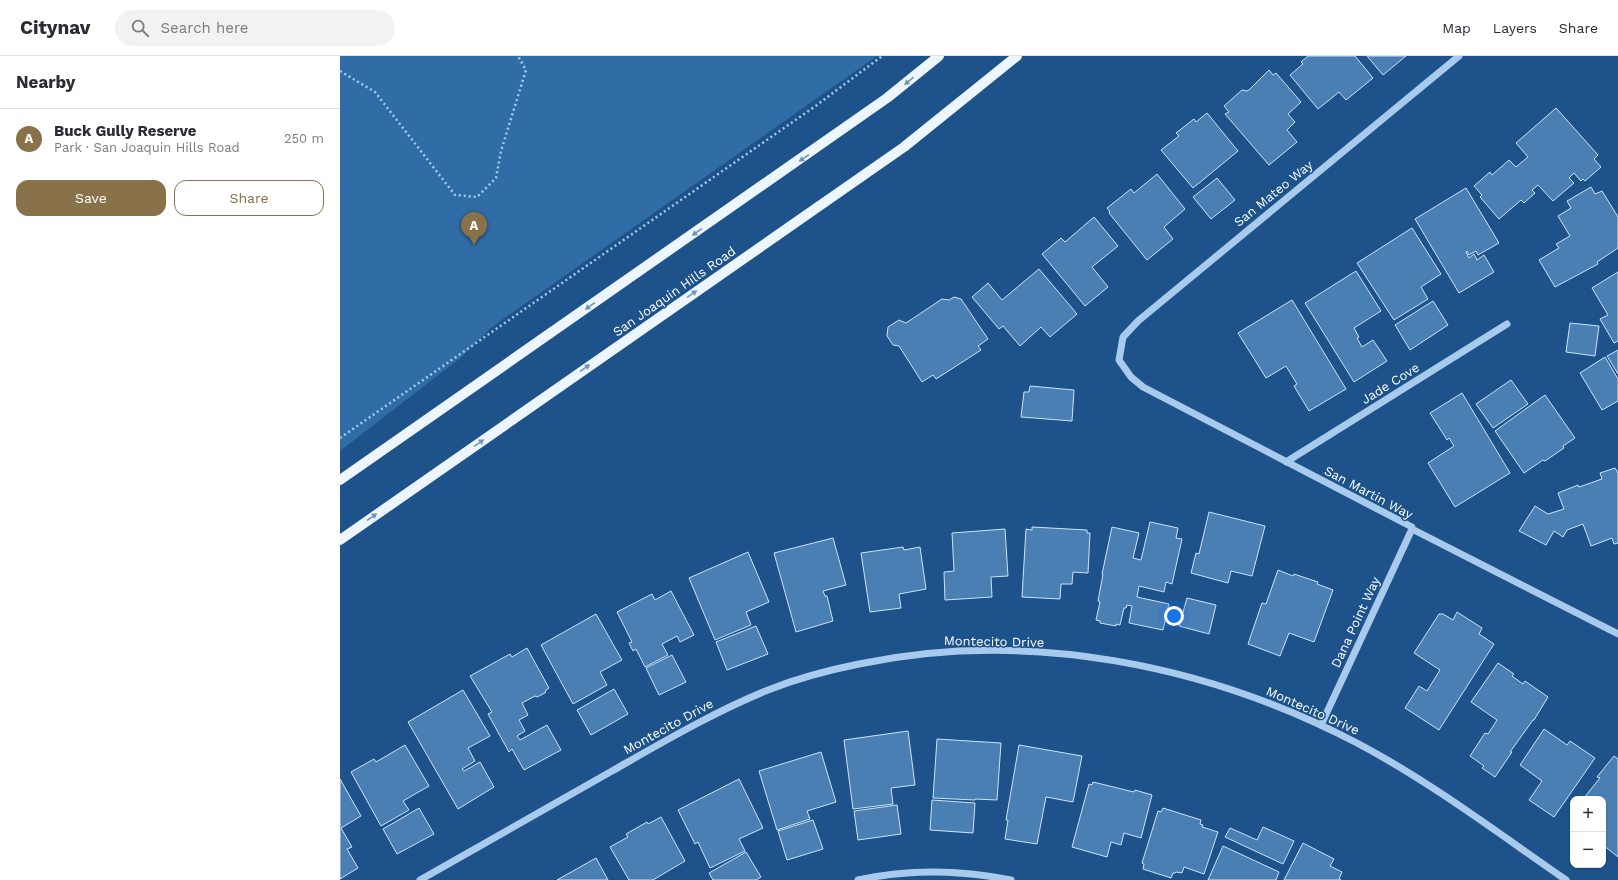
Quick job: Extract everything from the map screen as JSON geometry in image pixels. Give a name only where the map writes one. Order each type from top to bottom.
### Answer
[{"type":"main road","points":[[340,480],[875,107],[939,56]]},
{"type":"main road","name":"San Joaquin Hills Road","points":[[340,540],[904,147],[1017,56]]},
{"type":"street","name":"San Mateo Way","points":[[1119,360],[1123,337],[1138,321],[1459,56]]},
{"type":"street","name":"Jade Cove","points":[[1286,462],[1507,324]]},
{"type":"street","name":"San Martin Way","points":[[1119,360],[1131,377],[1143,387],[1412,527],[1412,529],[1618,634]]},
{"type":"street","name":"Dana Point Way","points":[[1321,724],[1412,529]]},
{"type":"street","name":"Montecito Drive","points":[[420,880],[714,714],[770,689],[829,670],[889,658],[942,652],[992,651],[1056,654],[1119,662],[1160,670],[1201,680],[1242,693],[1321,724],[1401,768],[1566,880]]},
{"type":"street","points":[[858,880],[911,872],[938,872],[991,876],[1011,880]]},
{"type":"path","points":[[340,71],[375,92],[456,194],[477,197],[496,178],[501,150],[526,70],[518,56]]},
{"type":"path","points":[[340,438],[817,105],[882,56]]},
{"type":"shaded area","points":[[340,56],[877,56],[492,327],[459,359],[340,451]]},
{"type":"building","points":[[1308,56],[1355,56],[1373,78],[1346,100],[1339,92],[1318,109],[1290,75],[1303,64],[1301,62]]},
{"type":"building","points":[[1367,56],[1406,56],[1383,75]]},
{"type":"building","points":[[1269,70],[1273,75],[1276,73],[1301,102],[1288,114],[1295,122],[1287,130],[1297,142],[1269,165],[1225,114],[1229,112],[1224,106],[1242,90],[1249,90]]},
{"type":"building","points":[[1556,108],[1598,155],[1594,159],[1601,167],[1585,181],[1583,179],[1581,181],[1574,173],[1569,178],[1574,183],[1553,201],[1538,185],[1532,190],[1535,193],[1524,203],[1521,200],[1499,219],[1480,197],[1482,195],[1474,186],[1490,172],[1492,175],[1509,160],[1516,167],[1528,157],[1516,143]]},
{"type":"building","points":[[1207,113],[1238,151],[1193,188],[1161,150],[1179,136],[1176,133],[1194,119],[1196,122]]},
{"type":"building","points":[[1157,174],[1185,209],[1164,227],[1173,239],[1147,260],[1109,213],[1110,212],[1107,208],[1131,189],[1134,193]]},
{"type":"building","points":[[1217,178],[1235,200],[1211,219],[1193,197]]},
{"type":"building","points":[[1591,187],[1595,194],[1602,191],[1618,217],[1618,248],[1597,262],[1598,264],[1555,287],[1539,260],[1559,248],[1556,244],[1570,236],[1558,216],[1571,208],[1567,201]]},
{"type":"building","points":[[1466,188],[1499,243],[1478,255],[1476,251],[1469,255],[1467,251],[1466,252],[1469,258],[1474,254],[1477,260],[1484,255],[1494,272],[1459,293],[1415,219]]},
{"type":"building","points":[[1094,217],[1118,246],[1092,267],[1108,287],[1085,306],[1042,254],[1061,238],[1065,242]]},
{"type":"building","points":[[1412,228],[1441,274],[1421,287],[1428,299],[1394,320],[1357,263]]},
{"type":"building","points":[[1039,269],[1077,314],[1050,337],[1041,327],[1020,346],[1003,326],[999,329],[972,297],[988,283],[1002,300]]},
{"type":"building","points":[[1356,271],[1381,311],[1354,328],[1359,337],[1357,338],[1362,347],[1373,340],[1387,361],[1354,382],[1305,303]]},
{"type":"building","points":[[1618,272],[1618,341],[1614,343],[1600,319],[1608,315],[1592,288]]},
{"type":"building","points":[[954,297],[961,299],[988,339],[978,346],[981,350],[936,379],[933,375],[922,382],[899,346],[893,345],[887,336],[888,327],[899,320],[906,323],[942,299],[949,300]]},
{"type":"building","points":[[1292,300],[1346,389],[1309,411],[1294,386],[1297,384],[1286,366],[1266,378],[1238,333]]},
{"type":"building","points":[[1433,301],[1448,325],[1410,350],[1395,325]]},
{"type":"building","points":[[1570,323],[1599,326],[1595,356],[1566,352]]},
{"type":"building","points":[[1618,350],[1618,374],[1607,356]]},
{"type":"building","points":[[1605,357],[1618,379],[1618,401],[1602,410],[1580,373]]},
{"type":"building","points":[[1511,380],[1528,404],[1493,428],[1476,404]]},
{"type":"building","points":[[1030,386],[1074,390],[1072,421],[1021,417],[1024,392],[1029,392]]},
{"type":"building","points":[[1462,393],[1510,473],[1455,507],[1428,463],[1454,446],[1449,438],[1447,440],[1430,413]]},
{"type":"building","points":[[1545,395],[1575,438],[1563,446],[1564,448],[1524,473],[1495,431]]},
{"type":"building","points":[[1615,468],[1618,473],[1618,543],[1614,544],[1612,538],[1591,546],[1583,524],[1567,530],[1563,537],[1554,531],[1546,545],[1519,531],[1535,506],[1548,514],[1564,509],[1558,493],[1578,485],[1579,487],[1602,479],[1600,473]]},
{"type":"building","points":[[1209,512],[1265,526],[1252,576],[1231,571],[1228,583],[1191,573],[1196,553],[1199,554]]},
{"type":"building","points":[[1150,522],[1178,528],[1176,538],[1182,539],[1172,584],[1166,582],[1164,592],[1139,586],[1137,597],[1169,604],[1163,630],[1129,623],[1132,606],[1127,605],[1126,608],[1124,608],[1120,625],[1116,624],[1116,626],[1100,623],[1100,621],[1096,620],[1100,602],[1098,601],[1112,527],[1139,533],[1133,558],[1141,560]]},
{"type":"building","points":[[1032,527],[1087,530],[1087,533],[1090,533],[1088,573],[1073,572],[1072,584],[1061,584],[1060,599],[1022,597],[1026,529],[1032,530]]},
{"type":"building","points":[[1005,529],[1008,576],[991,577],[992,597],[945,600],[944,572],[954,571],[952,533]]},
{"type":"building","points":[[833,538],[846,585],[823,591],[825,596],[827,596],[833,621],[796,632],[774,553]]},
{"type":"building","points":[[903,547],[904,550],[920,547],[926,589],[899,594],[901,608],[870,612],[861,553]]},
{"type":"building","points":[[748,552],[769,602],[746,612],[751,625],[715,640],[689,578]]},
{"type":"building","points":[[1278,570],[1293,576],[1294,574],[1318,582],[1317,584],[1333,590],[1314,642],[1289,633],[1280,656],[1248,644],[1262,603],[1266,604]]},
{"type":"building","points":[[671,591],[694,635],[680,642],[677,636],[662,644],[668,655],[645,667],[636,649],[633,651],[629,643],[632,642],[617,612],[652,594],[655,600]]},
{"type":"building","points":[[1187,598],[1216,605],[1209,634],[1179,626]]},
{"type":"building","points":[[1457,612],[1482,628],[1479,634],[1494,644],[1439,730],[1405,708],[1419,686],[1427,691],[1440,670],[1414,653],[1439,614],[1443,614],[1453,620]]},
{"type":"building","points":[[596,614],[622,660],[600,672],[607,685],[573,704],[541,645]]},
{"type":"building","points":[[756,626],[768,654],[727,670],[716,642]]},
{"type":"building","points":[[527,648],[549,688],[545,693],[537,697],[535,696],[522,703],[528,715],[519,720],[525,731],[517,736],[520,740],[547,725],[561,750],[524,770],[512,749],[509,752],[488,714],[492,712],[470,676],[510,654],[512,657]]},
{"type":"building","points":[[672,655],[686,682],[659,695],[646,668]]},
{"type":"building","points":[[1498,663],[1514,674],[1512,676],[1523,684],[1525,681],[1548,697],[1534,720],[1510,752],[1512,752],[1495,777],[1482,768],[1484,766],[1470,756],[1485,733],[1488,734],[1497,720],[1471,702]]},
{"type":"building","points":[[614,689],[628,714],[591,735],[577,710]]},
{"type":"building","points":[[463,690],[490,736],[468,748],[475,761],[462,769],[464,771],[480,762],[494,787],[458,809],[408,722]]},
{"type":"building","points":[[1544,729],[1567,745],[1570,741],[1595,758],[1554,817],[1529,800],[1542,781],[1520,765]]},
{"type":"building","points":[[908,731],[915,785],[891,788],[893,804],[853,809],[844,740]]},
{"type":"building","points":[[937,739],[1001,743],[997,800],[933,798]]},
{"type":"building","points":[[405,745],[429,786],[403,801],[409,810],[381,826],[351,772],[374,759],[376,762]]},
{"type":"building","points":[[1019,745],[1082,756],[1073,802],[1046,797],[1037,844],[1005,839],[1008,820],[1006,820]]},
{"type":"building","points":[[821,752],[836,802],[807,811],[810,819],[777,830],[759,771]]},
{"type":"building","points":[[1614,756],[1618,759],[1618,857],[1606,847],[1606,796],[1585,796],[1600,778],[1597,777]]},
{"type":"building","points":[[340,779],[361,816],[341,828],[352,847],[347,849],[358,868],[340,879]]},
{"type":"building","points":[[739,779],[763,828],[739,839],[745,851],[710,868],[698,842],[695,844],[678,810]]},
{"type":"building","points":[[1093,782],[1134,792],[1135,790],[1152,795],[1141,838],[1124,833],[1121,845],[1111,842],[1107,857],[1072,847],[1089,784],[1092,785]]},
{"type":"building","points":[[932,800],[975,803],[973,833],[930,830]]},
{"type":"building","points":[[897,805],[901,834],[858,840],[854,811]]},
{"type":"building","points":[[419,808],[434,834],[397,854],[383,829]]},
{"type":"building","points":[[1163,808],[1201,820],[1200,824],[1203,825],[1202,827],[1218,832],[1204,874],[1184,867],[1182,873],[1173,873],[1171,878],[1143,869],[1144,864],[1142,863],[1158,811],[1161,812]]},
{"type":"building","points":[[661,817],[685,861],[653,880],[629,880],[610,847],[628,837],[626,834],[647,822],[648,824]]},
{"type":"building","points":[[813,820],[823,849],[787,860],[778,831]]},
{"type":"building","points":[[1263,827],[1294,841],[1283,864],[1225,837],[1230,828],[1257,840]]},
{"type":"building","points":[[1303,843],[1334,859],[1330,866],[1342,872],[1339,879],[1341,880],[1284,880]]},
{"type":"building","points":[[1223,846],[1279,872],[1276,880],[1208,880]]},
{"type":"building","points":[[746,852],[761,877],[756,880],[713,880],[709,873]]},
{"type":"building","points":[[596,858],[608,880],[557,880]]},
{"type":"place","name":"Buck Gully Reserve","points":[[474,245]]}]
